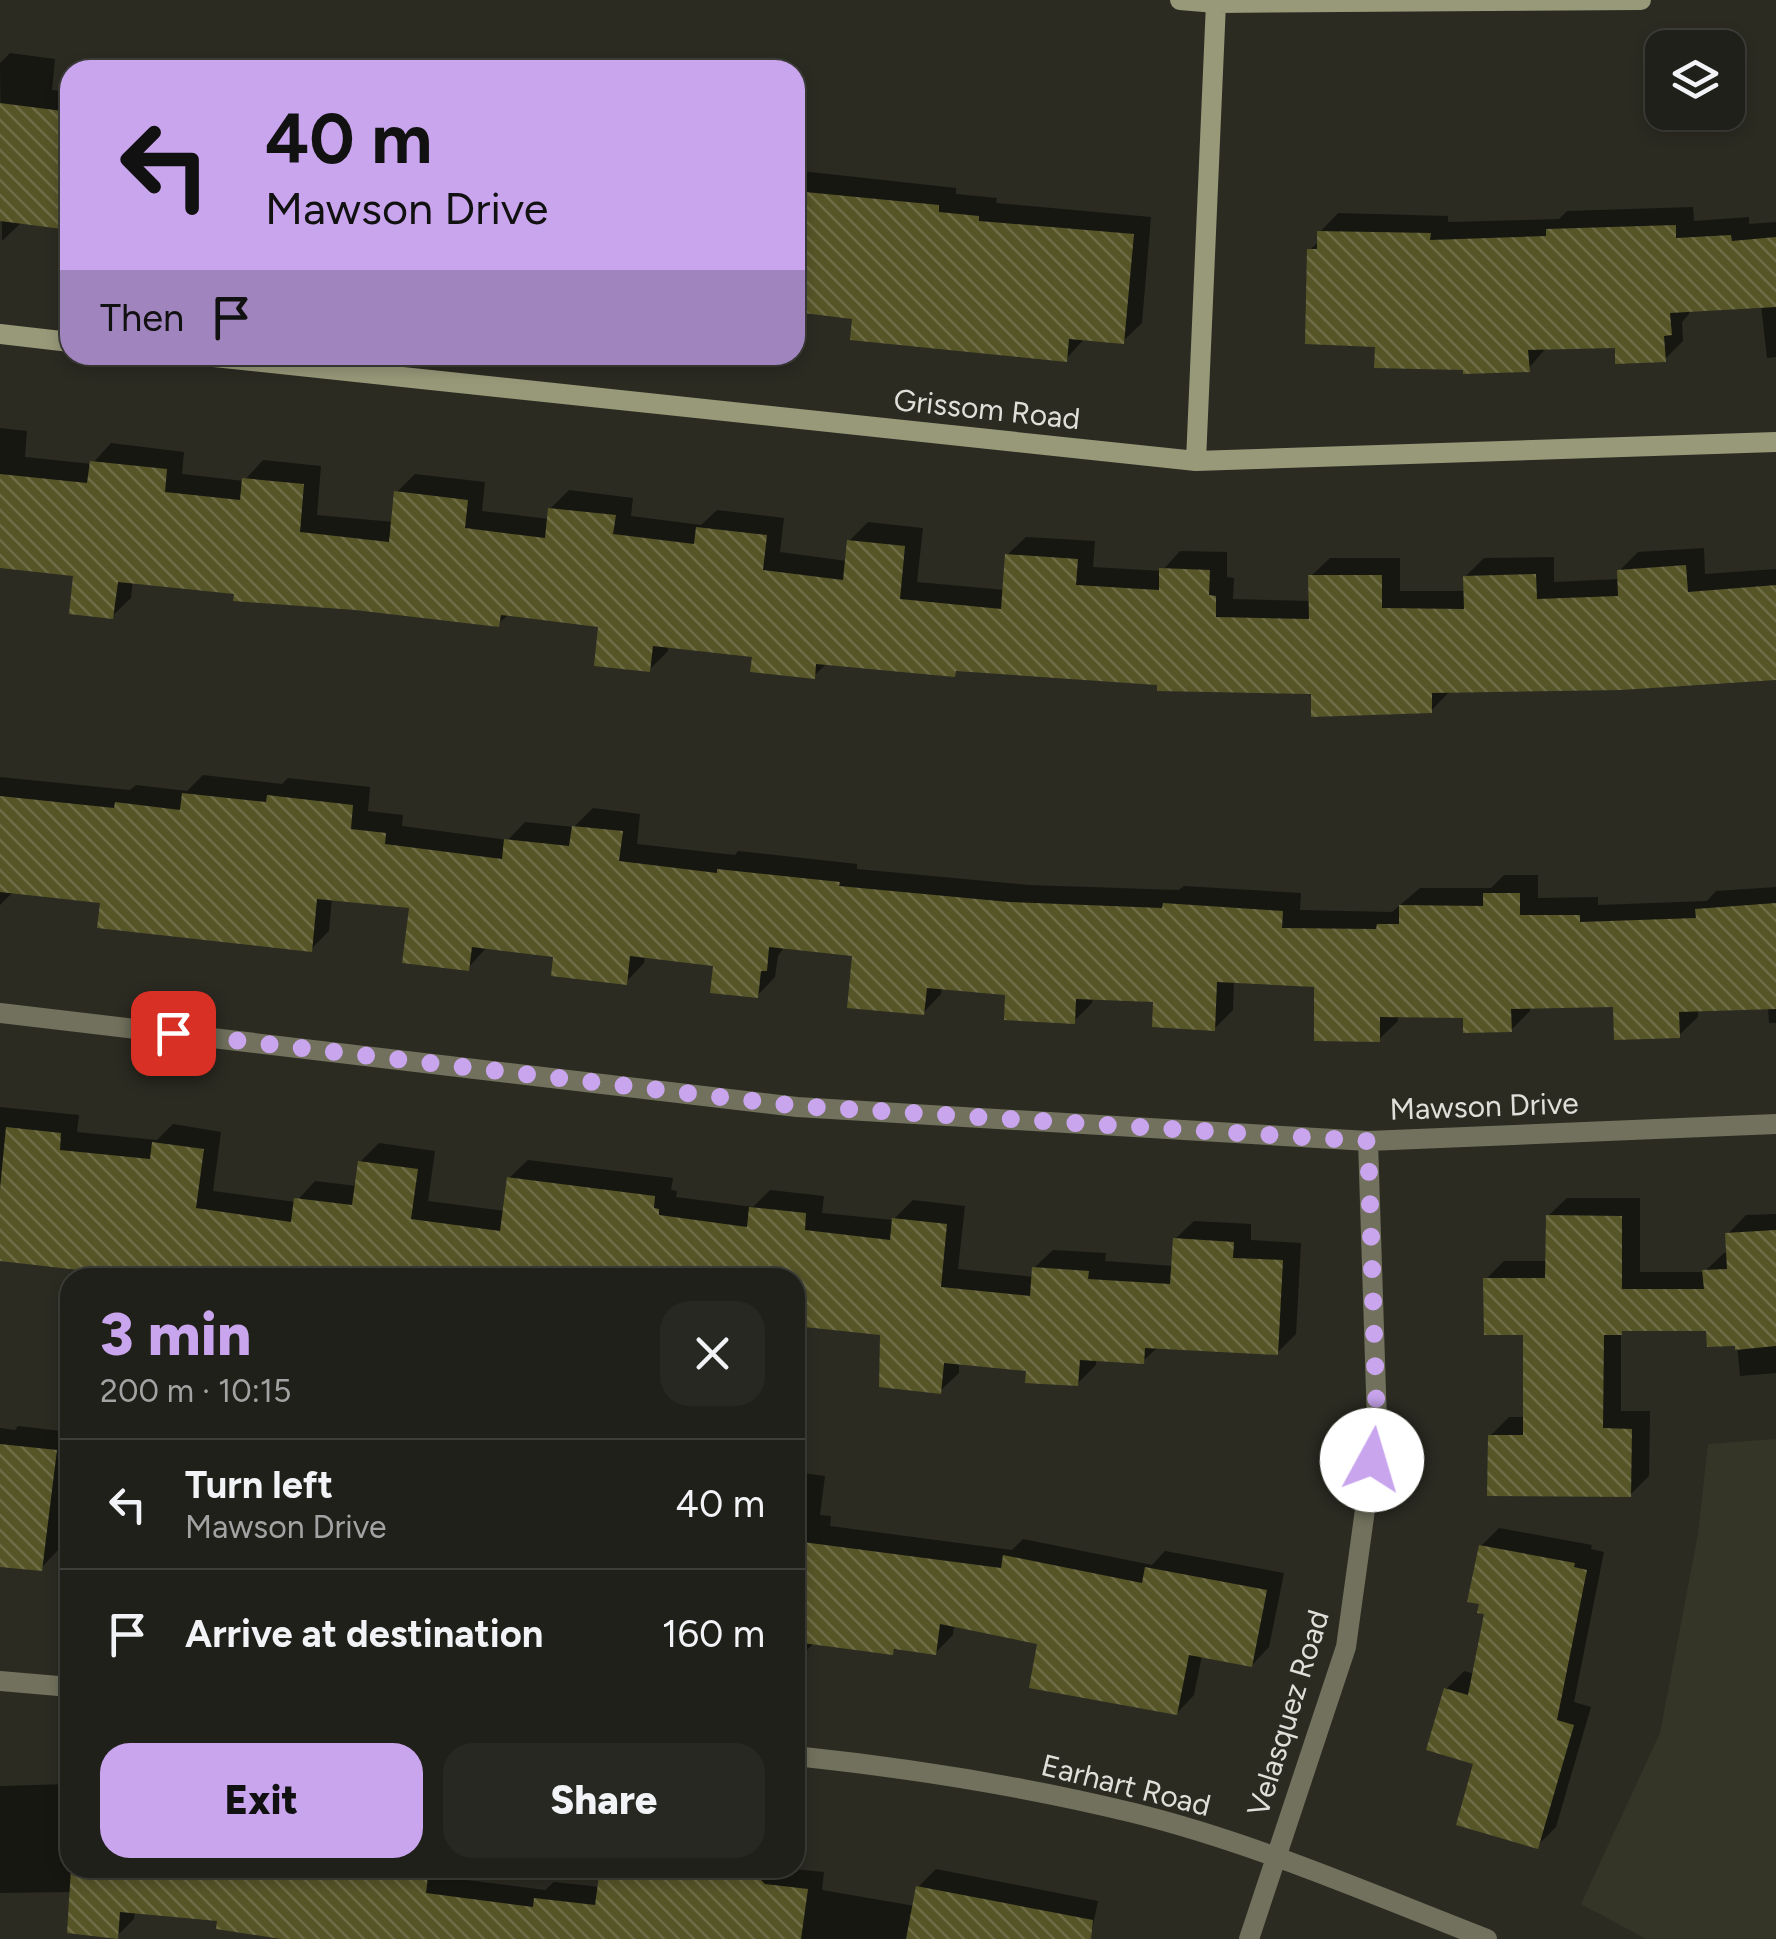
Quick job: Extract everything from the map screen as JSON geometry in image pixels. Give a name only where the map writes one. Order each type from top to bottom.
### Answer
[{"type":"street","points":[[1180,0],[1641,0]]},
{"type":"street","points":[[1196,461],[1216,3]]},
{"type":"street","points":[[0,334],[60,341]]},
{"type":"street","name":"Grissom Road","points":[[289,365],[1196,461],[1776,442]]},
{"type":"street","name":"Mawson Drive","points":[[0,1012],[798,1106],[1368,1141],[1776,1124]]},
{"type":"street","name":"Velasquez Road","points":[[1249,1939],[1346,1646],[1377,1424],[1368,1141]]},
{"type":"street","points":[[0,1681],[60,1686]]},
{"type":"street","name":"Earhart Road","points":[[805,1757],[902,1767],[1135,1813],[1275,1856],[1487,1939]]},
{"type":"shaded area","points":[[1776,1439],[1776,1939],[1646,1939],[1581,1904],[1660,1733],[1698,1534],[1708,1444]]},
{"type":"building","points":[[0,103],[60,111],[60,229],[0,221]]},
{"type":"building","points":[[805,192],[939,205],[939,212],[979,216],[979,221],[1134,234],[1124,344],[1069,339],[1067,362],[850,340],[852,319],[805,313]]},
{"type":"building","points":[[1676,225],[1676,238],[1731,235],[1732,241],[1776,237],[1776,307],[1670,313],[1672,335],[1664,336],[1666,362],[1615,364],[1615,348],[1528,350],[1530,372],[1463,374],[1463,370],[1374,368],[1375,347],[1305,344],[1307,249],[1317,249],[1317,231],[1431,233],[1430,240],[1546,236],[1546,229]]},
{"type":"building","points":[[90,461],[167,469],[165,492],[240,500],[242,478],[304,484],[300,532],[389,542],[394,491],[468,500],[465,528],[545,538],[548,508],[616,515],[613,534],[694,544],[696,527],[767,535],[763,570],[843,580],[847,540],[905,546],[900,599],[1001,609],[1005,554],[1078,559],[1076,585],[1159,590],[1159,568],[1210,570],[1209,595],[1216,596],[1216,617],[1309,619],[1308,575],[1382,575],[1382,608],[1464,609],[1463,576],[1536,574],[1537,599],[1618,596],[1617,570],[1686,565],[1688,592],[1776,585],[1776,680],[1621,690],[1432,693],[1432,713],[1311,717],[1311,694],[1157,691],[1157,685],[956,671],[955,677],[816,664],[815,679],[750,672],[752,657],[653,646],[650,672],[594,666],[598,627],[501,615],[499,627],[233,601],[234,594],[118,582],[113,619],[69,614],[73,576],[0,568],[0,474],[87,483]]},
{"type":"building","points":[[182,793],[266,802],[267,795],[353,805],[351,829],[386,833],[385,844],[502,859],[504,839],[569,846],[572,826],[623,831],[619,861],[1009,902],[1162,908],[1163,903],[1283,911],[1282,928],[1376,929],[1377,924],[1399,924],[1399,905],[1483,906],[1483,893],[1520,893],[1520,915],[1580,915],[1580,922],[1696,918],[1695,909],[1776,903],[1776,1009],[1679,1012],[1680,1038],[1614,1040],[1613,1007],[1511,1009],[1512,1032],[1463,1033],[1463,1018],[1380,1017],[1380,1042],[1314,1041],[1314,987],[1217,982],[1215,1031],[1152,1027],[1153,1002],[1076,999],[1075,1024],[1004,1020],[1005,995],[927,988],[924,1015],[847,1008],[852,956],[769,947],[767,971],[761,971],[758,998],[710,993],[713,966],[630,956],[627,985],[551,976],[553,957],[472,947],[469,971],[402,963],[409,908],[317,899],[312,952],[97,928],[100,903],[0,892],[0,796],[114,808],[115,802],[180,810]]},
{"type":"building","points":[[6,1127],[61,1133],[60,1150],[150,1159],[152,1142],[204,1149],[196,1208],[291,1222],[294,1198],[352,1205],[358,1161],[418,1169],[411,1219],[500,1231],[507,1177],[655,1196],[654,1208],[659,1209],[659,1215],[747,1227],[749,1207],[806,1213],[805,1230],[890,1240],[892,1218],[947,1224],[941,1287],[1030,1296],[1032,1267],[1089,1271],[1088,1279],[1170,1284],[1173,1238],[1234,1242],[1233,1258],[1283,1260],[1278,1355],[1145,1348],[1144,1364],[1080,1360],[1078,1386],[1025,1383],[1026,1371],[944,1363],[941,1394],[879,1387],[880,1335],[805,1327],[805,1268],[61,1268],[0,1261],[0,1189]]},
{"type":"building","points":[[1546,1215],[1622,1216],[1622,1289],[1704,1289],[1702,1270],[1727,1269],[1725,1233],[1776,1230],[1776,1346],[1735,1350],[1735,1346],[1707,1347],[1706,1331],[1622,1331],[1622,1335],[1604,1335],[1603,1428],[1632,1429],[1631,1497],[1487,1496],[1488,1435],[1523,1435],[1523,1335],[1484,1335],[1483,1278],[1545,1278]]},
{"type":"building","points":[[0,1444],[57,1450],[42,1571],[0,1567]]},
{"type":"building","points":[[805,1542],[1001,1568],[1003,1555],[1142,1583],[1145,1567],[1267,1590],[1252,1667],[1189,1655],[1177,1715],[1029,1688],[1037,1644],[940,1624],[936,1655],[894,1649],[893,1655],[805,1643]]},
{"type":"building","points":[[1479,1545],[1575,1563],[1574,1567],[1587,1570],[1557,1720],[1574,1725],[1538,1849],[1456,1825],[1473,1764],[1426,1750],[1444,1688],[1468,1695],[1484,1614],[1477,1613],[1479,1604],[1467,1602]]},
{"type":"building","points":[[70,1878],[428,1878],[426,1893],[533,1907],[534,1898],[595,1905],[599,1878],[759,1878],[765,1884],[808,1889],[801,1939],[281,1939],[216,1929],[217,1921],[120,1912],[118,1939],[67,1933]]},
{"type":"building","points":[[916,1886],[1093,1920],[1091,1939],[906,1939]]},
{"type":"route","points":[[173,1033],[798,1106],[1368,1141],[1377,1424],[1372,1460]]}]
